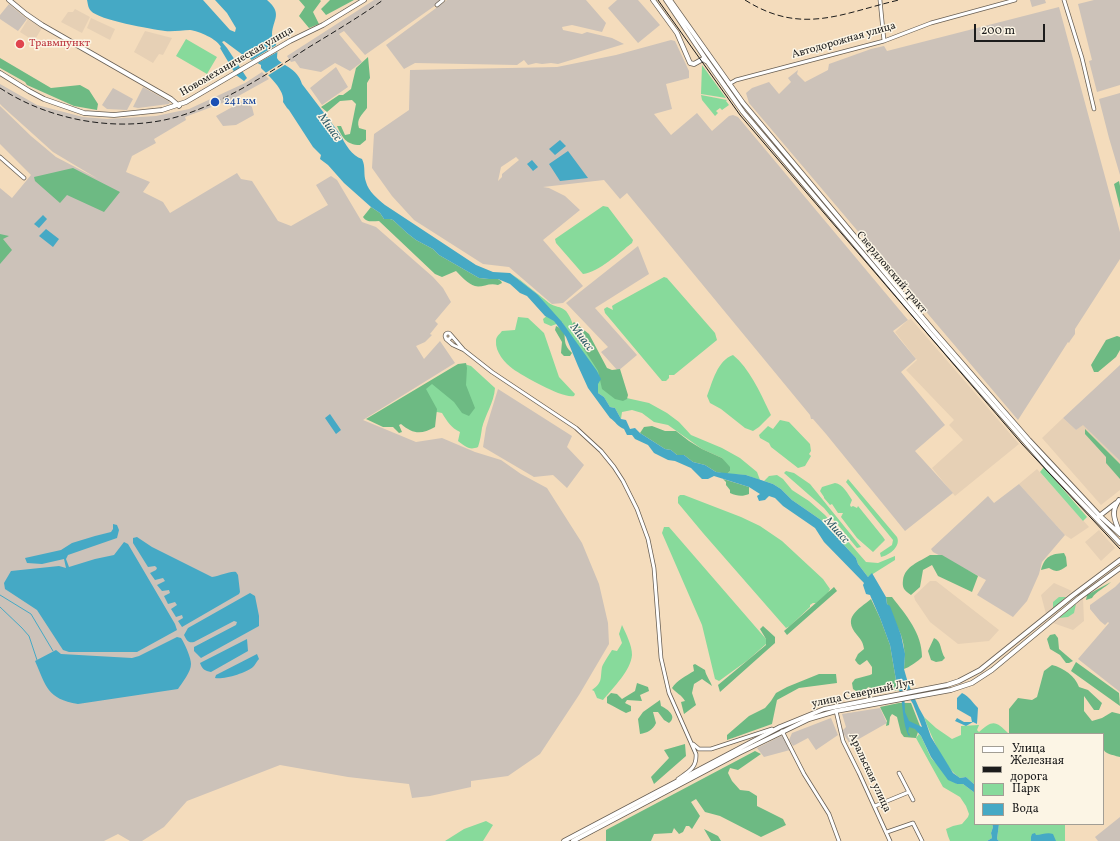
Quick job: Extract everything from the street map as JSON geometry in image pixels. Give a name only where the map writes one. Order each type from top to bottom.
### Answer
[{"type":"main road","points":[[9,0],[42,25],[144,83],[174,101],[179,106]]},
{"type":"main road","name":"Новомеханическая улица","points":[[0,73],[44,99],[84,113],[134,114],[160,111],[179,106],[290,41],[323,25],[364,0]]},
{"type":"main road","points":[[653,0],[677,33],[690,63],[694,64],[701,60],[707,61]]},
{"type":"main road","name":"Свердловский тракт","points":[[666,0],[700,52],[727,85]]},
{"type":"main road","name":"Свердловский тракт","points":[[670,0],[744,112],[930,333],[1047,467],[1098,517],[1120,543]]},
{"type":"main road","points":[[700,52],[701,60]]},
{"type":"main road","points":[[1098,517],[1119,500]]},
{"type":"main road","points":[[1119,500],[1115,505],[1113,514],[1120,534]]},
{"type":"main road","name":"Свердловский тракт","points":[[1098,517],[1120,534]]},
{"type":"main road","name":"улица Северный Луч","points":[[573,841],[580,839],[781,729],[836,711],[891,701],[924,693],[971,676],[1019,640],[1109,567],[1120,560]]},
{"type":"main road","name":"улица Северный Луч","points":[[564,841],[674,782],[824,709],[890,696],[952,690],[972,682],[992,670],[1079,598],[1120,568]]},
{"type":"street","points":[[437,5],[444,0]]},
{"type":"street","points":[[880,0],[884,41]]},
{"type":"street","name":"Автодорожная улица","points":[[727,85],[736,80],[884,41],[930,23],[1015,0]]},
{"type":"street","points":[[1064,0],[1082,58],[1094,109]]},
{"type":"street","points":[[0,157],[24,178]]},
{"type":"street","points":[[464,350],[453,345],[446,339],[446,334],[448,333],[451,335],[464,350],[492,372],[576,428],[601,451],[614,467],[637,509],[648,539],[654,568],[661,658],[669,693],[696,754],[694,768],[674,782]]},
{"type":"street","name":"Аральская улица","points":[[836,711],[843,741],[875,806],[890,841]]},
{"type":"street","points":[[691,741],[699,748],[711,749],[781,729],[804,774],[829,814],[839,841]]},
{"type":"street","points":[[899,773],[912,800]]},
{"type":"street","points":[[875,806],[909,792]]},
{"type":"street","points":[[886,832],[913,822],[922,841]]},
{"type":"shaded area","points":[[374,0],[443,0],[365,55],[344,31],[339,34],[362,62],[350,71],[335,63],[321,72],[300,68],[295,61],[291,62],[287,56]]},
{"type":"shaded area","points":[[447,0],[586,0],[606,23],[602,32],[572,25],[562,27],[563,30],[582,34],[587,32],[612,38],[624,44],[558,64],[536,63],[528,65],[524,60],[517,65],[415,63],[404,69],[386,45]]},
{"type":"shaded area","points":[[617,0],[638,0],[660,25],[638,43],[608,8]]},
{"type":"shaded area","points":[[1030,0],[1045,0],[1046,3],[1032,7]]},
{"type":"shaded area","points":[[1094,0],[1120,0],[1120,85],[1097,92],[1089,61],[1092,60],[1078,4]]},
{"type":"shaded area","points":[[9,4],[27,19],[18,31],[0,19],[0,15]]},
{"type":"shaded area","points":[[1059,7],[1120,232],[1120,259],[1075,329],[1075,334],[1069,343],[1068,342],[1018,420],[749,103],[746,93],[752,88],[769,82],[779,94],[791,82],[788,78],[798,70],[797,74],[805,82],[828,70],[829,64],[871,49],[884,46],[887,51]]},
{"type":"shaded area","points":[[75,9],[90,17],[82,33],[61,22],[68,12],[73,12]]},
{"type":"shaded area","points":[[91,18],[115,29],[110,40],[87,28]]},
{"type":"shaded area","points":[[28,19],[42,28],[34,41],[20,32]]},
{"type":"shaded area","points":[[145,31],[172,38],[163,55],[159,54],[153,63],[134,52]]},
{"type":"shaded area","points":[[671,40],[675,41],[689,71],[689,78],[666,84],[672,109],[654,114],[671,135],[697,113],[712,131],[729,116],[733,115],[738,117],[908,320],[893,331],[916,359],[901,372],[945,425],[915,451],[953,493],[905,531],[826,434],[813,419],[811,419],[810,415],[627,193],[620,199],[604,180],[543,187],[549,188],[565,196],[580,210],[543,240],[583,286],[563,303],[552,304],[509,267],[483,264],[414,220],[392,196],[372,168],[374,134],[409,110],[410,70],[557,67],[616,55]],"holes":[[[516,157],[519,160],[502,174],[502,177],[498,181],[501,167]]]},
{"type":"shaded area","points":[[336,67],[348,87],[322,105],[310,88]]},
{"type":"shaded area","points":[[262,72],[269,79],[233,99],[185,117],[186,120],[154,139],[156,143],[132,156],[126,172],[150,182],[143,192],[163,202],[170,213],[237,173],[241,179],[252,181],[278,221],[291,226],[328,205],[316,185],[331,176],[337,180],[362,222],[376,227],[433,277],[443,288],[451,302],[435,321],[438,324],[430,334],[432,335],[425,342],[416,346],[424,359],[440,341],[455,363],[363,420],[416,442],[442,438],[475,452],[501,460],[521,474],[547,488],[582,543],[599,584],[608,623],[609,644],[579,695],[540,754],[508,776],[471,781],[471,787],[430,796],[412,798],[409,784],[348,777],[280,765],[187,801],[164,827],[142,841],[130,841],[118,834],[104,841],[0,841],[0,188],[12,198],[31,175],[0,144],[0,106],[31,136],[56,157],[98,179],[53,152],[3,107],[0,104],[0,84],[37,105],[83,117],[107,119],[156,116],[189,109],[245,83]]},
{"type":"shaded area","points":[[143,87],[170,102],[169,104],[138,108],[133,107]]},
{"type":"shaded area","points":[[113,88],[133,99],[127,110],[107,109],[102,105]]},
{"type":"shaded area","points":[[1120,93],[1120,175],[1099,99]]},
{"type":"shaded area","points":[[245,100],[252,107],[254,115],[236,125],[223,126],[216,116]]},
{"type":"shaded area","points":[[638,246],[649,274],[595,308],[637,355],[618,371],[601,352],[608,347],[566,303]]},
{"type":"shaded area","points":[[911,319],[1019,444],[955,496],[932,468],[963,440],[949,425],[954,420],[906,370],[917,360],[895,332]]},
{"type":"shaded area","points":[[1120,365],[1120,461],[1083,425],[1076,430],[1063,418]]},
{"type":"shaded area","points":[[498,389],[572,436],[567,447],[584,465],[567,488],[553,475],[534,477],[483,447],[486,428]]},
{"type":"shaded area","points":[[1063,418],[1076,430],[1083,424],[1120,461],[1120,490],[1101,505],[1042,438]]},
{"type":"shaded area","points":[[1037,469],[1089,527],[1071,539],[1065,535],[1019,484]]},
{"type":"shaded area","points":[[1019,484],[1065,535],[1042,562],[1039,574],[1027,601],[1013,617],[977,595],[986,580],[933,552],[931,549],[988,496],[994,503]]},
{"type":"shaded area","points":[[1099,530],[1115,548],[1101,561],[1085,542]]},
{"type":"shaded area","points":[[930,581],[936,581],[999,630],[989,641],[958,644],[930,622],[915,600],[914,596]]},
{"type":"shaded area","points":[[1120,582],[1120,692],[1078,659],[1109,623],[1108,622],[1105,625],[1100,621],[1090,609],[1090,605]]},
{"type":"shaded area","points":[[1054,583],[1072,591],[1046,614],[1041,595]]},
{"type":"shaded area","points":[[1083,598],[1084,621],[1073,630],[1053,623]]},
{"type":"shaded area","points":[[880,708],[887,723],[850,744],[843,733],[843,730],[846,727],[842,714]]},
{"type":"shaded area","points":[[831,718],[838,735],[816,750],[808,738],[793,746],[789,740],[792,733]]},
{"type":"shaded area","points":[[781,736],[785,737],[790,750],[764,757],[757,748]]},
{"type":"shaded area","points":[[1120,817],[1120,841],[1098,841],[1095,837]]},
{"type":"green space","points":[[299,0],[321,1],[313,12],[319,24],[309,28],[299,16],[305,7]]},
{"type":"green space","points":[[330,0],[354,0],[326,15],[321,9]]},
{"type":"green space","points":[[186,39],[217,57],[207,74],[176,56]]},
{"type":"green space","points":[[368,57],[370,78],[367,83],[367,108],[358,122],[359,128],[366,130],[366,140],[360,145],[355,145],[345,140],[337,126],[341,126],[345,135],[350,134],[356,104],[352,100],[340,101],[327,112],[321,107],[351,89],[356,68]]},
{"type":"green space","points":[[0,58],[51,88],[80,85],[89,90],[98,104],[97,110],[74,106],[27,85],[25,82],[0,68]]},
{"type":"green space","points":[[702,65],[726,98],[701,94]]},
{"type":"green space","points":[[701,95],[727,100],[726,101],[729,105],[722,110],[720,108],[716,111],[718,113],[715,116],[702,100]]},
{"type":"green space","points":[[73,168],[120,192],[104,212],[67,195],[60,203],[35,181],[34,177]]},
{"type":"green space","points":[[1119,181],[1120,186],[1120,208],[1114,184]]},
{"type":"green space","points":[[603,206],[608,207],[633,240],[632,243],[602,266],[589,273],[583,274],[556,243],[555,239]]},
{"type":"green space","points":[[371,207],[380,213],[384,219],[393,220],[416,240],[433,249],[439,255],[479,278],[498,279],[502,283],[498,285],[492,284],[475,286],[470,284],[456,271],[442,277],[435,274],[379,221],[366,220],[363,217]]},
{"type":"green space","points":[[0,234],[9,236],[3,239],[12,250],[0,264]]},
{"type":"green space","points":[[510,273],[549,303],[566,311],[572,321],[574,331],[622,397],[649,403],[667,413],[679,422],[691,435],[722,448],[740,458],[757,472],[760,480],[746,475],[727,474],[730,471],[722,458],[702,449],[668,425],[654,422],[642,413],[632,410],[622,412],[621,419],[615,408],[610,407],[604,397],[598,393],[598,384],[562,322],[551,326],[544,323],[543,319],[548,315],[537,294]]},
{"type":"green space","points":[[664,277],[667,278],[715,333],[717,340],[674,375],[669,375],[669,378],[666,381],[662,381],[605,313],[604,309],[607,307],[613,310],[612,306],[615,304]]},
{"type":"green space","points":[[518,317],[528,318],[544,333],[559,377],[575,394],[574,396],[553,391],[534,381],[513,369],[501,357],[496,345],[498,335],[502,331],[515,330]]},
{"type":"green space","points":[[574,322],[589,334],[607,368],[612,370],[620,369],[628,395],[627,399],[623,401],[615,399],[602,389],[598,371],[570,327]]},
{"type":"green space","points":[[556,326],[564,332],[566,345],[572,353],[570,356],[564,356],[561,353],[562,342],[555,330]]},
{"type":"green space","points":[[1117,336],[1120,337],[1120,350],[1116,357],[1098,372],[1094,372],[1091,365],[1106,340]]},
{"type":"green space","points":[[733,355],[749,373],[771,415],[753,431],[745,428],[721,409],[710,403],[707,396],[719,367]]},
{"type":"green space","points":[[466,363],[466,385],[475,408],[469,416],[462,413],[454,402],[432,384],[426,389],[437,409],[435,427],[417,432],[409,430],[401,424],[399,425],[402,432],[399,433],[393,427],[383,427],[366,419],[458,364]]},
{"type":"green space","points":[[464,364],[471,366],[495,388],[493,399],[483,423],[478,447],[475,448],[467,447],[458,441],[460,432],[452,426],[442,413],[437,412],[430,414],[399,403]]},
{"type":"green space","points":[[780,420],[789,422],[810,444],[811,451],[809,454],[811,456],[805,466],[798,468],[771,447],[769,443],[760,438],[759,435],[768,426],[773,429]]},
{"type":"green space","points":[[652,426],[665,431],[676,431],[702,449],[722,458],[730,467],[730,471],[727,474],[716,472],[705,465],[693,462],[684,455],[677,455],[671,450],[665,449],[640,433],[644,427]]},
{"type":"green space","points":[[1085,429],[1120,464],[1120,479],[1106,463],[1106,457],[1085,434]]},
{"type":"green space","points":[[1044,467],[1087,517],[1083,521],[1040,472]]},
{"type":"green space","points":[[786,471],[794,473],[810,484],[861,547],[857,548],[824,508],[784,473]]},
{"type":"green space","points":[[777,475],[783,479],[792,490],[809,501],[825,515],[866,562],[878,563],[895,556],[895,560],[868,577],[858,564],[856,558],[821,520],[792,500],[781,489],[764,481],[769,476]]},
{"type":"green space","points":[[723,479],[749,487],[749,494],[740,496],[730,493],[726,482]]},
{"type":"green space","points":[[848,479],[897,537],[898,540],[896,547],[888,554],[881,557],[880,553],[892,545],[893,540],[846,482]]},
{"type":"green space","points":[[835,483],[843,487],[849,495],[852,500],[850,505],[851,507],[853,506],[857,508],[858,506],[885,540],[873,552],[857,538],[841,517],[843,513],[838,513],[832,504],[830,505],[824,498],[820,491],[822,487]]},
{"type":"green space","points":[[680,495],[684,495],[741,517],[760,526],[782,541],[823,579],[830,589],[828,593],[816,603],[810,605],[810,607],[786,628],[678,503],[678,497]]},
{"type":"green space","points":[[664,527],[669,527],[766,639],[766,644],[748,660],[719,681],[715,679],[702,625],[662,533]]},
{"type":"green space","points":[[1064,553],[1067,566],[1058,571],[1049,568],[1041,570],[1044,562],[1049,557],[1055,554]]},
{"type":"green space","points":[[930,555],[942,555],[978,576],[972,592],[938,576],[932,565],[923,570],[920,587],[911,595],[907,592],[903,587],[904,575],[913,565]]},
{"type":"green space","points":[[1111,582],[1096,593],[1092,598],[1086,600],[1087,595]]},
{"type":"green space","points":[[834,587],[837,591],[787,635],[784,631]]},
{"type":"green space","points":[[886,597],[892,597],[903,611],[916,632],[921,648],[922,657],[914,664],[904,669],[905,660],[902,639],[890,612]]},
{"type":"green space","points":[[1059,597],[1066,597],[1053,609],[1053,602]]},
{"type":"green space","points":[[871,599],[890,645],[897,686],[900,690],[882,692],[868,687],[865,693],[859,693],[853,689],[852,683],[855,679],[872,674],[872,667],[867,660],[860,665],[855,660],[858,654],[864,649],[862,641],[853,629],[851,619],[857,610]]},
{"type":"green space","points":[[1076,604],[1074,613],[1068,617],[1059,618]]},
{"type":"green space","points":[[622,625],[631,647],[631,661],[621,679],[603,700],[597,698],[592,690],[599,682],[602,667],[612,650],[617,651],[622,643],[619,634]]},
{"type":"green space","points":[[763,626],[775,637],[775,643],[720,692],[718,685],[766,645],[766,639],[760,629]]},
{"type":"green space","points":[[1055,634],[1058,638],[1059,649],[1073,661],[1066,663],[1060,655],[1050,649],[1047,639],[1050,635]]},
{"type":"green space","points":[[934,638],[937,639],[940,644],[945,658],[942,661],[936,662],[931,660],[928,651]]},
{"type":"green space","points":[[1076,662],[1119,693],[1120,706],[1071,671]]},
{"type":"green space","points":[[695,664],[705,670],[712,686],[702,679],[694,684],[692,693],[696,705],[684,714],[681,702],[685,701],[672,688],[679,680],[694,671],[693,665]]},
{"type":"green space","points":[[1052,665],[1061,668],[1075,679],[1079,687],[1088,690],[1102,703],[1099,710],[1094,710],[1084,696],[1084,711],[1092,721],[1102,718],[1112,712],[1120,714],[1120,757],[1104,751],[1104,733],[1009,733],[1009,709],[1018,698],[1032,700],[1037,697],[1044,671]]},
{"type":"green space","points":[[819,674],[836,674],[837,683],[799,688],[777,700],[772,724],[727,740],[727,735],[749,716],[765,708],[776,693]]},
{"type":"green space","points":[[637,683],[648,687],[649,691],[640,695],[642,701],[627,700],[625,703],[631,706],[631,711],[626,713],[607,703],[607,697],[611,693],[617,694],[622,699],[635,691]]},
{"type":"green space","points":[[660,700],[661,706],[671,713],[671,720],[669,723],[664,720],[658,712],[653,712],[656,723],[655,725],[650,731],[640,734],[638,719],[643,712]]},
{"type":"green space","points":[[899,703],[911,703],[920,726],[916,738],[904,737],[901,733],[897,717],[892,714],[889,725],[886,726],[887,721],[880,707]]},
{"type":"green space","points":[[924,717],[936,728],[952,739],[961,735],[961,726],[979,725],[977,730],[979,732],[991,723],[994,723],[1001,726],[1008,733],[974,733],[974,784],[966,777],[960,778],[954,773],[943,759]]},
{"type":"green space","points":[[919,734],[921,736],[931,758],[957,784],[963,784],[974,792],[974,825],[992,825],[992,838],[987,841],[950,841],[946,829],[962,824],[969,814],[960,797],[943,787],[916,738]]},
{"type":"green space","points":[[685,744],[686,756],[654,784],[651,777],[669,758],[664,750]]},
{"type":"green space","points":[[755,751],[761,754],[738,770],[730,768],[728,773],[732,781],[740,790],[749,791],[757,796],[757,806],[783,819],[786,825],[761,837],[720,816],[705,812],[696,799],[691,802],[700,816],[692,829],[689,826],[686,826],[683,832],[679,834],[674,828],[672,833],[654,834],[651,841],[606,841],[606,830]]},
{"type":"green space","points":[[486,821],[493,825],[483,841],[445,841],[464,829]]},
{"type":"green space","points":[[999,825],[1065,825],[1065,841],[999,841],[997,839]]},
{"type":"green space","points":[[704,829],[718,836],[721,841],[711,841]]},
{"type":"water","name":"Миасс","points":[[87,0],[203,0],[230,30],[235,32],[236,28],[227,13],[215,0],[267,0],[275,9],[276,13],[272,34],[277,46],[278,60],[297,74],[302,84],[340,134],[349,149],[362,159],[367,185],[376,197],[385,205],[476,265],[493,272],[510,273],[537,294],[562,322],[597,371],[601,379],[598,384],[598,393],[604,397],[610,407],[615,408],[621,419],[626,420],[630,429],[635,428],[640,433],[665,449],[671,450],[677,455],[684,455],[693,462],[705,465],[716,472],[746,475],[773,484],[781,489],[792,500],[821,520],[856,558],[858,564],[868,577],[872,573],[886,597],[887,604],[890,606],[901,635],[905,654],[904,669],[908,683],[924,717],[931,737],[953,773],[960,778],[966,777],[974,784],[974,792],[963,784],[957,784],[948,780],[931,757],[921,736],[915,729],[909,727],[909,736],[906,730],[901,696],[897,686],[890,645],[870,595],[866,594],[863,585],[864,583],[824,542],[815,528],[783,506],[775,498],[769,496],[765,500],[759,501],[757,496],[760,494],[749,487],[714,476],[708,479],[702,479],[691,468],[675,461],[668,460],[654,453],[648,445],[635,439],[632,435],[627,435],[624,429],[610,418],[588,388],[566,337],[554,321],[545,316],[527,296],[520,293],[510,284],[498,279],[479,278],[416,240],[393,220],[384,219],[380,213],[344,183],[328,165],[320,159],[321,155],[313,147],[283,102],[282,93],[279,88],[261,68],[261,65],[243,55],[224,41],[222,42],[247,78],[244,81],[236,75],[219,44],[207,36],[190,30],[165,31],[114,21],[96,14],[91,11]],"holes":[[[904,689],[913,704],[922,727],[909,721],[905,712]]]},
{"type":"water","points":[[560,140],[566,146],[555,155],[549,149]]},
{"type":"water","points":[[568,151],[588,178],[560,181],[549,164]]},
{"type":"water","points":[[532,160],[538,167],[533,171],[527,164]]},
{"type":"water","points":[[43,215],[47,219],[39,228],[34,224]]},
{"type":"water","points":[[46,229],[59,239],[53,247],[39,236]]},
{"type":"water","points":[[330,414],[341,430],[336,434],[325,418]]},
{"type":"water","points":[[113,524],[117,525],[119,530],[117,538],[68,555],[66,559],[69,567],[114,555],[124,542],[128,544],[175,624],[177,630],[137,652],[69,652],[63,650],[37,610],[5,589],[4,583],[11,571],[59,566],[66,568],[64,559],[42,564],[27,563],[25,558],[61,550],[72,543],[111,532],[113,529]]},
{"type":"water","points":[[137,537],[152,547],[212,577],[236,572],[238,575],[239,594],[182,627],[178,621],[183,618],[182,615],[176,617],[171,609],[177,605],[175,602],[168,604],[164,596],[170,593],[169,590],[162,591],[157,585],[165,581],[163,578],[155,580],[150,573],[157,568],[155,566],[148,567],[133,543],[133,538]]},
{"type":"water","points":[[250,593],[255,596],[259,616],[259,626],[201,658],[194,651],[194,647],[236,625],[237,622],[234,621],[194,642],[188,641],[184,635],[188,628]]},
{"type":"water","points":[[177,637],[181,638],[191,661],[191,667],[188,674],[178,689],[78,704],[60,699],[49,690],[35,661],[56,650],[61,654],[132,658]]},
{"type":"water","points":[[247,639],[248,651],[211,672],[202,667],[200,663]]},
{"type":"water","points":[[257,654],[259,659],[250,669],[229,677],[215,678],[216,675]]},
{"type":"water","points":[[962,693],[978,708],[977,724],[973,722],[966,726],[955,721],[957,718],[964,722],[972,722],[971,717],[957,709],[957,698]]},
{"type":"water","points":[[992,825],[999,825],[997,839],[999,841],[987,841],[992,838],[991,833]]},
{"type":"water","points":[[1035,833],[1036,835],[1049,833],[1053,834],[1056,841],[1031,841],[1032,834]]},
{"type":"pier","points":[[278,44],[279,51],[256,64],[250,61]]},
{"type":"pier","points":[[284,61],[288,63],[267,76],[264,74]]},
{"type":"waterway","points":[[0,595],[31,614],[53,651]]},
{"type":"waterway","points":[[0,607],[29,636],[37,660]]},
{"type":"tram line","points":[[658,0],[740,115],[1022,444],[1120,549]]},
{"type":"railway","points":[[0,88],[43,110],[92,122],[117,124],[166,120],[205,107],[235,92],[278,67],[383,0]]},
{"type":"railway","points":[[745,0],[766,11],[785,17],[804,19],[840,15],[899,0]]},
{"type":"place","name":"Травмпункт","points":[[20,44]]},
{"type":"place","name":"241 км","points":[[215,102]]}]
